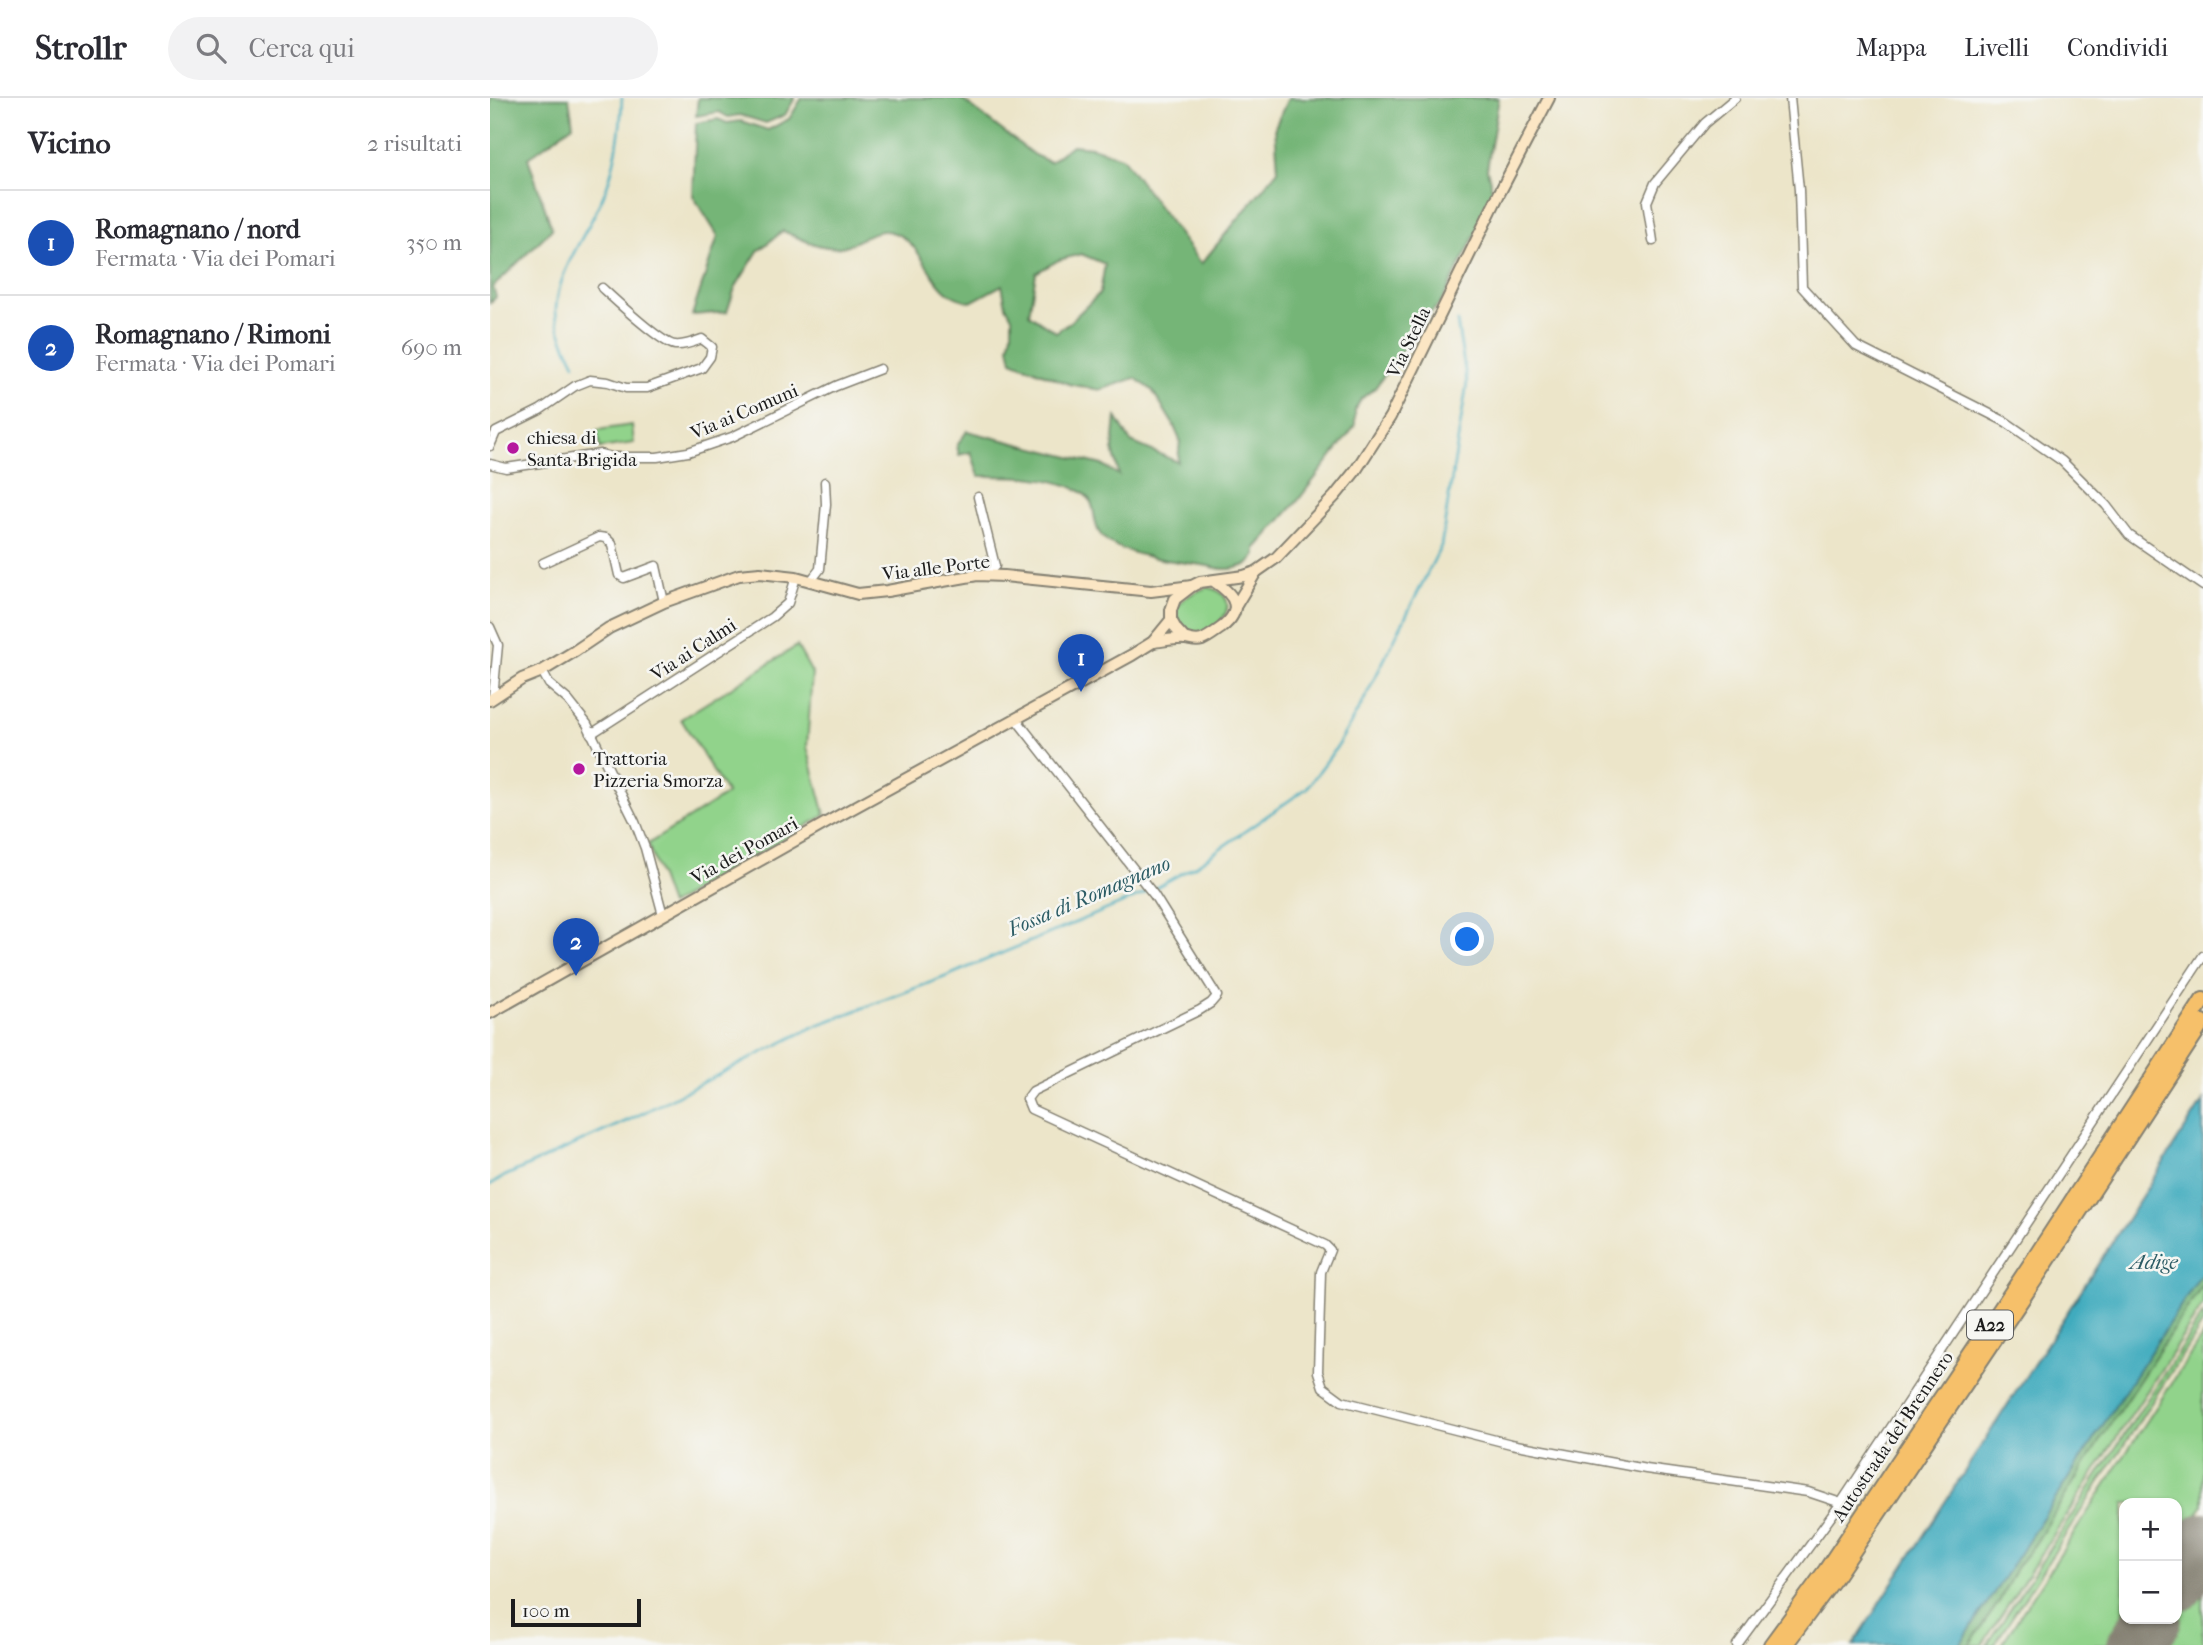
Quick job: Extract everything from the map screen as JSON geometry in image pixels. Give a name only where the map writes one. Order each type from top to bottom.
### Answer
[{"type":"highway","name":"Autostrada del Brennero","points":[[1771,1645],[1842,1547],[2203,1000]]},
{"type":"highway","name":"Autostrada del Brennero","points":[[1785,1645],[1837,1575],[2203,1022]]},
{"type":"main road","name":"Via Stella","points":[[1215,582],[1256,572],[1276,558],[1356,470],[1390,417],[1549,98]]},
{"type":"main road","name":"Via Stella","points":[[1235,607],[1256,572]]},
{"type":"main road","name":"Via alle Porte","points":[[492,698],[522,678],[542,671],[609,628],[664,603],[739,575],[760,573],[796,577],[858,594],[986,575],[1151,591],[1192,586]]},
{"type":"main road","points":[[1192,586],[1200,582],[1215,582],[1228,590],[1235,607]]},
{"type":"main road","name":"Via dei Pomari","points":[[1153,642],[1171,615],[1175,599],[1192,586]]},
{"type":"main road","points":[[1151,591],[1164,601],[1176,629],[1185,639]]},
{"type":"main road","name":"Via dei Pomari","points":[[490,1013],[1153,642],[1185,639],[1195,642],[1210,635],[1233,617],[1235,607]]},
{"type":"street","points":[[1653,241],[1647,202],[1655,183],[1704,123],[1735,98]]},
{"type":"street","points":[[1790,98],[1799,190],[1802,287],[1856,346],[2006,422],[2062,461],[2106,505],[2129,535],[2203,586]]},
{"type":"street","points":[[490,446],[496,432],[540,410],[575,386],[590,380],[626,388],[647,388],[702,368],[710,357],[712,347],[702,339],[685,345],[670,344],[653,333],[602,288]]},
{"type":"street","name":"Via ai Comuni","points":[[490,461],[506,468],[600,454],[611,457],[657,457],[688,452],[732,438],[836,386],[880,369]]},
{"type":"street","points":[[810,582],[820,569],[826,505],[825,482]]},
{"type":"street","points":[[978,497],[995,566],[986,575]]},
{"type":"street","points":[[543,563],[599,537],[606,538],[612,544],[619,575],[624,578],[656,566],[664,603]]},
{"type":"street","name":"Via ai Calmi","points":[[591,734],[772,617],[789,603],[796,577]]},
{"type":"street","points":[[490,627],[498,645],[498,667],[492,698]]},
{"type":"street","points":[[542,671],[549,684],[574,708],[591,734],[635,822],[663,915]]},
{"type":"street","points":[[1016,719],[1154,895],[1217,996],[1200,1010],[1033,1091],[1027,1099],[1031,1109],[1325,1245],[1330,1250],[1321,1272],[1318,1372],[1323,1387],[1342,1401],[1511,1444],[1646,1469],[1808,1492],[1840,1503]]},
{"type":"street","points":[[1737,1645],[1840,1503],[2203,956]]},
{"type":"green space","points":[[490,98],[569,98],[573,125],[528,158],[552,229],[493,287],[496,297],[490,303]]},
{"type":"green space","points":[[698,98],[795,98],[785,115],[766,123],[740,115],[728,117],[719,112],[696,116]]},
{"type":"green space","points":[[802,98],[960,98],[1034,155],[1050,162],[1072,145],[1092,147],[1122,157],[1201,264],[1278,170],[1275,127],[1288,98],[1499,98],[1487,169],[1494,197],[1441,303],[1423,320],[1375,388],[1361,399],[1355,410],[1355,426],[1296,503],[1256,548],[1256,554],[1249,564],[1226,569],[1149,557],[1120,548],[1101,535],[1090,500],[1067,485],[1030,477],[979,476],[971,452],[959,455],[957,446],[967,431],[1102,465],[1119,475],[1113,449],[1116,417],[1131,442],[1178,462],[1180,440],[1152,390],[1135,378],[1100,390],[1069,384],[1012,361],[1009,347],[1012,317],[1006,306],[1002,285],[971,302],[955,297],[942,287],[916,250],[901,236],[885,231],[873,233],[845,246],[829,247],[813,244],[783,231],[758,251],[735,288],[727,312],[692,315],[718,236],[693,196],[696,123],[718,119],[727,123],[741,121],[768,130],[789,119]],"holes":[[[1081,254],[1105,264],[1100,293],[1056,332],[1029,314],[1036,273],[1059,260]]]},
{"type":"green space","points":[[632,425],[634,443],[600,448],[597,430]]},
{"type":"green space","points":[[1208,587],[1221,593],[1227,600],[1223,618],[1207,631],[1197,634],[1185,631],[1176,620],[1177,608],[1185,598]]},
{"type":"green space","points":[[797,646],[812,673],[807,747],[825,815],[670,905],[648,844],[727,794],[681,719]]},
{"type":"green space","points":[[2203,1271],[2203,1305],[1982,1645],[1960,1645]]},
{"type":"green space","points":[[2203,1271],[2203,1284],[2035,1544],[2017,1566],[1999,1602],[1969,1645],[1960,1645]]},
{"type":"green space","points":[[2203,1314],[2203,1323],[1994,1645],[1987,1645]]},
{"type":"green space","points":[[2203,1335],[2203,1505],[2182,1537],[2182,1498],[2119,1498],[2119,1624],[2126,1624],[2112,1645],[2001,1645]]},
{"type":"green space","points":[[2203,1580],[2203,1645],[2161,1645],[2175,1624],[2182,1624],[2182,1612]]},
{"type":"water","name":"Adige","points":[[2203,1101],[2203,1271],[1960,1645],[1853,1645]]},
{"type":"waterway","points":[[575,364],[557,322],[558,293],[569,263],[598,208],[612,171],[622,98]]},
{"type":"waterway","name":"Fossa di Romagnano","points":[[490,1185],[629,1120],[815,1026],[945,977],[1144,894],[1195,866],[1307,788],[1336,748],[1363,702],[1441,546],[1467,383],[1457,322]]},
{"type":"runway","points":[[2182,1575],[2203,1542]]},
{"type":"runway","points":[[2136,1645],[2150,1624]]},
{"type":"place","name":"chiesa di Santa Brigida","points":[[513,448]]},
{"type":"place","name":"Romagnano / nord","points":[[1081,692]]},
{"type":"place","name":"Trattoria Pizzeria Smorza","points":[[579,769]]},
{"type":"place","name":"Romagnano / Rimoni","points":[[576,976]]}]
